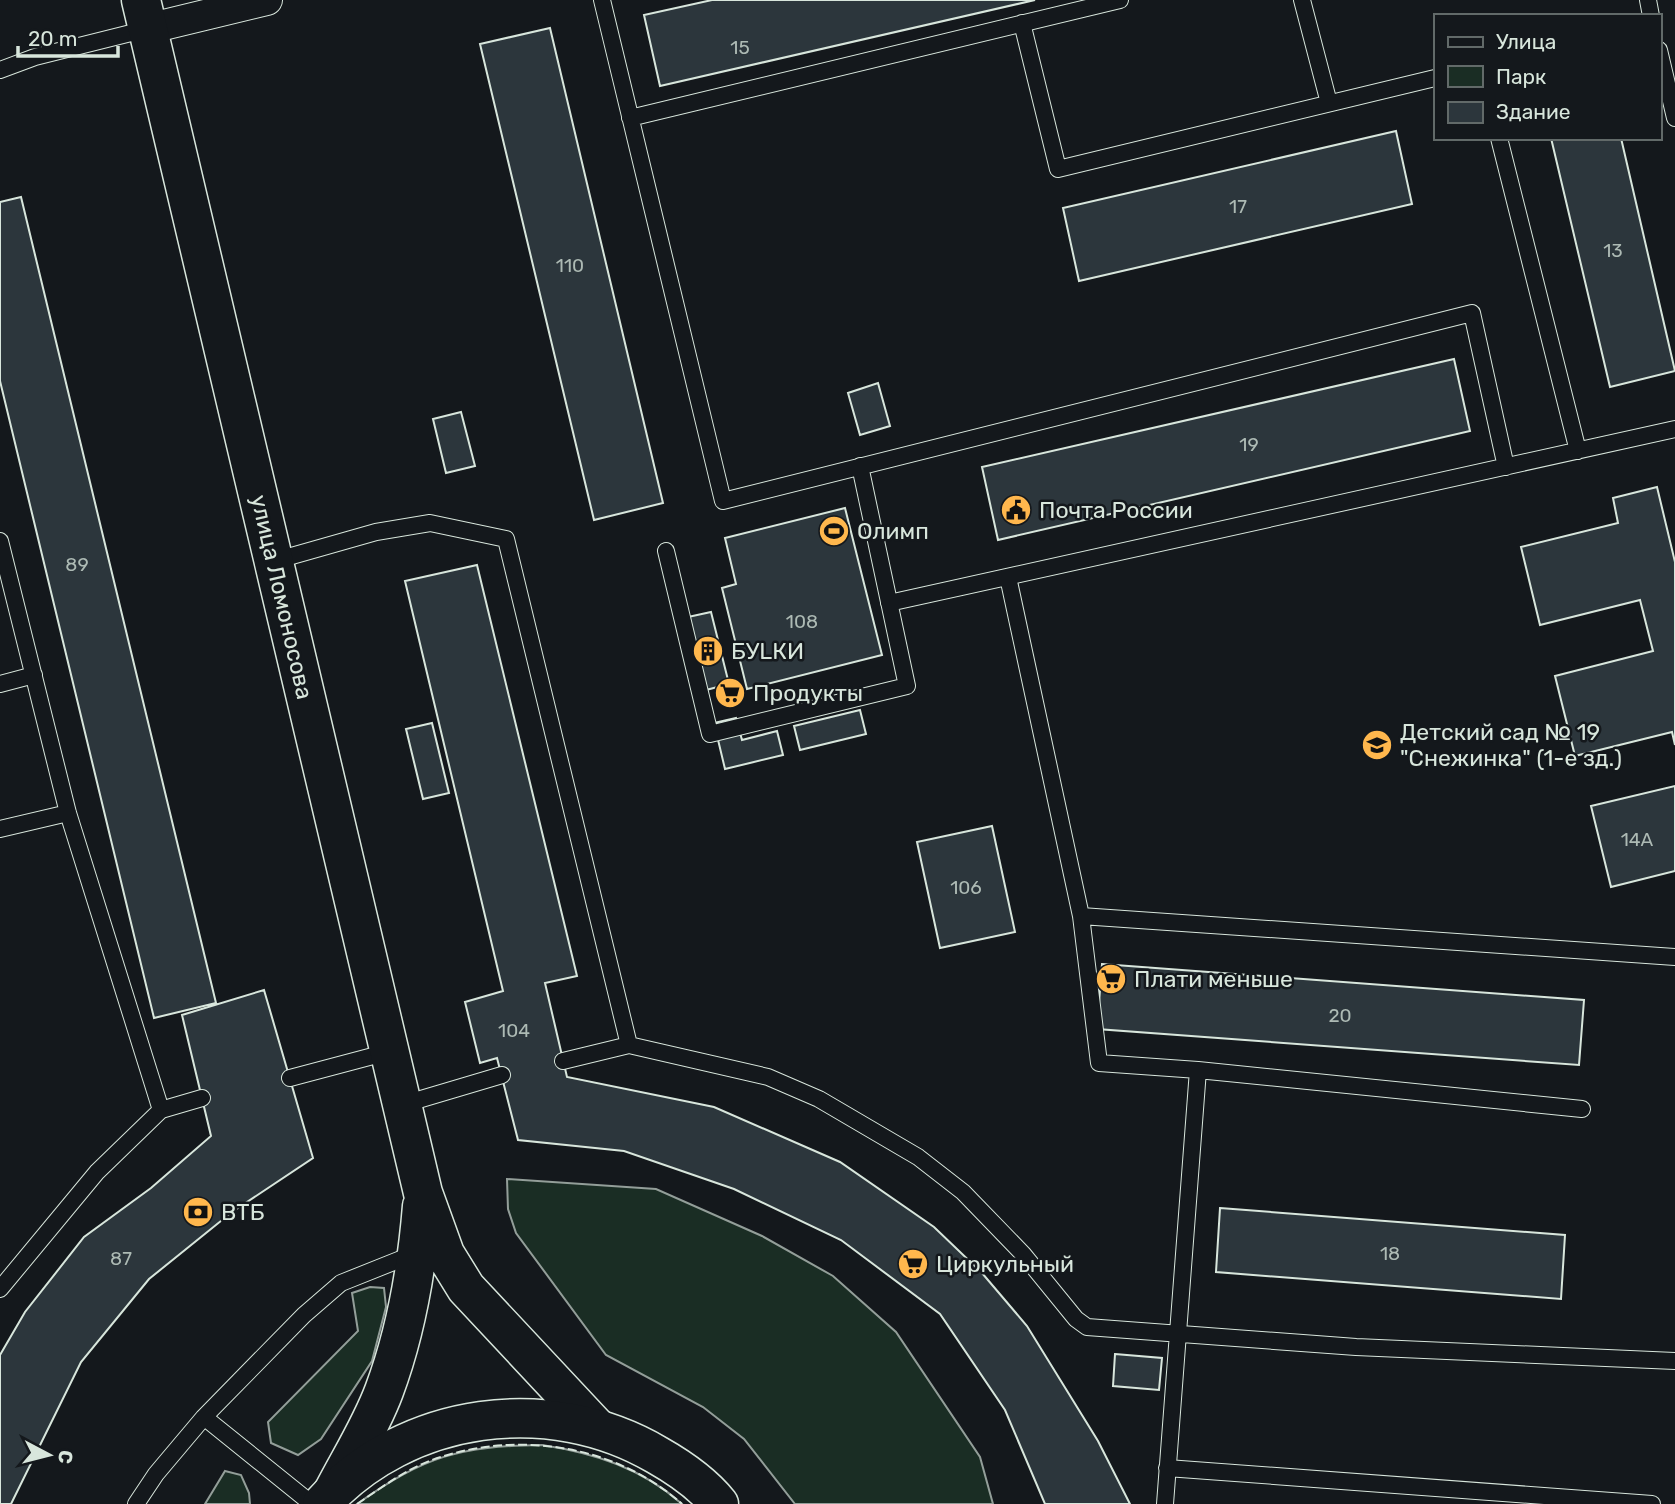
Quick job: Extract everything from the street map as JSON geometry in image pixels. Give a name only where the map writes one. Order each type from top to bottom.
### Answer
[{"type":"street","points":[[144,14],[267,0]]},
{"type":"street","name":"улица Ломоносова","points":[[144,14],[423,1193]]},
{"type":"street","points":[[322,1500],[383,1392],[404,1321],[419,1252],[423,1193]]},
{"type":"street","points":[[423,1193],[445,1254],[466,1288],[596,1427]]},
{"type":"street","points":[[322,1500],[393,1448],[418,1437],[463,1423],[528,1417],[596,1427],[637,1443],[677,1466],[719,1504]]},
{"type":"lane","points":[[602,0],[723,500],[1472,313],[1506,467]]},
{"type":"lane","points":[[630,118],[1120,0]]},
{"type":"lane","points":[[1301,0],[1329,103]]},
{"type":"lane","points":[[1,65],[35,57],[144,14]]},
{"type":"lane","points":[[1022,23],[1058,169],[1434,78]]},
{"type":"lane","points":[[1661,58],[1675,118]]},
{"type":"lane","points":[[1500,140],[1578,451]]},
{"type":"lane","points":[[889,603],[1675,429]]},
{"type":"lane","points":[[666,551],[710,734],[907,686],[860,466]]},
{"type":"lane","points":[[274,561],[376,532],[430,523],[506,539],[629,1045]]},
{"type":"lane","points":[[0,541],[68,813],[162,1110]]},
{"type":"lane","points":[[1009,577],[1081,916],[1100,1063],[1198,1070],[1582,1109]]},
{"type":"lane","points":[[0,684],[34,675]]},
{"type":"lane","points":[[0,829],[68,813]]},
{"type":"lane","points":[[1081,916],[1675,957]]},
{"type":"lane","points":[[563,1061],[629,1045],[768,1077],[819,1099],[918,1157],[963,1192],[1023,1254],[1076,1320],[1087,1327],[1356,1347],[1675,1361]]},
{"type":"lane","points":[[290,1078],[388,1052]]},
{"type":"lane","points":[[1165,1504],[1198,1070]]},
{"type":"lane","points":[[401,1105],[502,1075]]},
{"type":"lane","points":[[0,1289],[97,1172],[162,1110],[202,1098]]},
{"type":"lane","points":[[136,1504],[156,1474],[204,1417],[304,1315],[341,1283],[419,1252]]},
{"type":"lane","points":[[204,1417],[322,1500]]},
{"type":"lane","points":[[1167,1468],[1652,1504]]},
{"type":"green space","points":[[507,1179],[656,1189],[762,1236],[833,1276],[896,1332],[980,1457],[993,1504],[795,1504],[744,1439],[703,1407],[606,1355],[516,1233],[508,1209]]},
{"type":"green space","points":[[370,1287],[384,1288],[386,1307],[372,1361],[321,1439],[298,1455],[271,1443],[268,1422],[358,1331],[352,1293]]},
{"type":"green space","points":[[542,1445],[616,1464],[651,1481],[682,1504],[357,1504],[403,1475],[444,1457],[488,1448]]},
{"type":"green space","points":[[225,1471],[241,1475],[249,1493],[250,1504],[205,1504]]},
{"type":"building","points":[[712,0],[1035,0],[660,86],[644,15]]},
{"type":"building","points":[[550,28],[663,503],[594,520],[480,44]]},
{"type":"building","points":[[1396,131],[1412,204],[1079,281],[1063,208]]},
{"type":"building","points":[[1551,140],[1621,140],[1675,371],[1610,387]]},
{"type":"building","points":[[21,197],[216,1003],[154,1018],[0,381],[0,202]]},
{"type":"building","points":[[1454,359],[1470,431],[998,540],[982,467]]},
{"type":"building","points":[[878,383],[890,426],[860,435],[848,393]]},
{"type":"building","points":[[461,412],[475,466],[446,473],[433,419]]},
{"type":"building","points":[[1657,487],[1675,562],[1675,745],[1672,732],[1575,756],[1555,676],[1653,651],[1640,600],[1540,625],[1521,547],[1618,523],[1613,498]]},
{"type":"building","points":[[845,508],[882,655],[747,689],[722,588],[736,584],[725,538]]},
{"type":"building","points":[[477,565],[577,976],[545,983],[567,1077],[714,1107],[840,1162],[934,1227],[982,1273],[1027,1326],[1098,1441],[1130,1504],[1045,1504],[1005,1410],[940,1314],[841,1240],[734,1189],[624,1151],[518,1140],[497,1058],[480,1063],[465,1002],[503,991],[405,581]]},
{"type":"building","name":"БУLКИ","points":[[711,612],[729,684],[706,690],[688,617]]},
{"type":"building","points":[[860,710],[866,734],[800,750],[794,726]]},
{"type":"building","points":[[736,718],[742,740],[777,731],[783,755],[725,769],[714,723]]},
{"type":"building","points":[[432,723],[449,793],[423,799],[406,729]]},
{"type":"building","points":[[1675,786],[1675,871],[1611,887],[1591,806]]},
{"type":"building","points":[[992,826],[1015,932],[940,948],[917,842]]},
{"type":"building","points":[[1102,964],[1584,1000],[1579,1065],[1097,1029]]},
{"type":"building","points":[[264,990],[313,1158],[232,1212],[149,1279],[81,1362],[11,1504],[0,1504],[0,1355],[25,1312],[84,1237],[151,1188],[211,1136],[182,1015]]},
{"type":"building","points":[[1220,1208],[1565,1235],[1561,1299],[1216,1272]]},
{"type":"building","points":[[1115,1354],[1162,1358],[1159,1390],[1113,1386]]},
{"type":"fence","points":[[357,1504],[408,1471],[430,1461],[472,1449],[504,1445],[568,1449],[599,1457],[656,1484],[682,1504]]},
{"type":"place","name":"Почта России","points":[[1016,510]]},
{"type":"place","name":"Олимп","points":[[834,531]]},
{"type":"place","name":"БУLКИ","points":[[708,651]]},
{"type":"place","name":"Продукты","points":[[730,693]]},
{"type":"place","name":"Детский сад № 19 \"Снежинка\" (1-е зд.)","points":[[1377,745]]},
{"type":"place","name":"Плати меньше","points":[[1111,979]]},
{"type":"place","name":"ВТБ","points":[[198,1212]]},
{"type":"place","name":"Циркульный","points":[[913,1264]]}]
